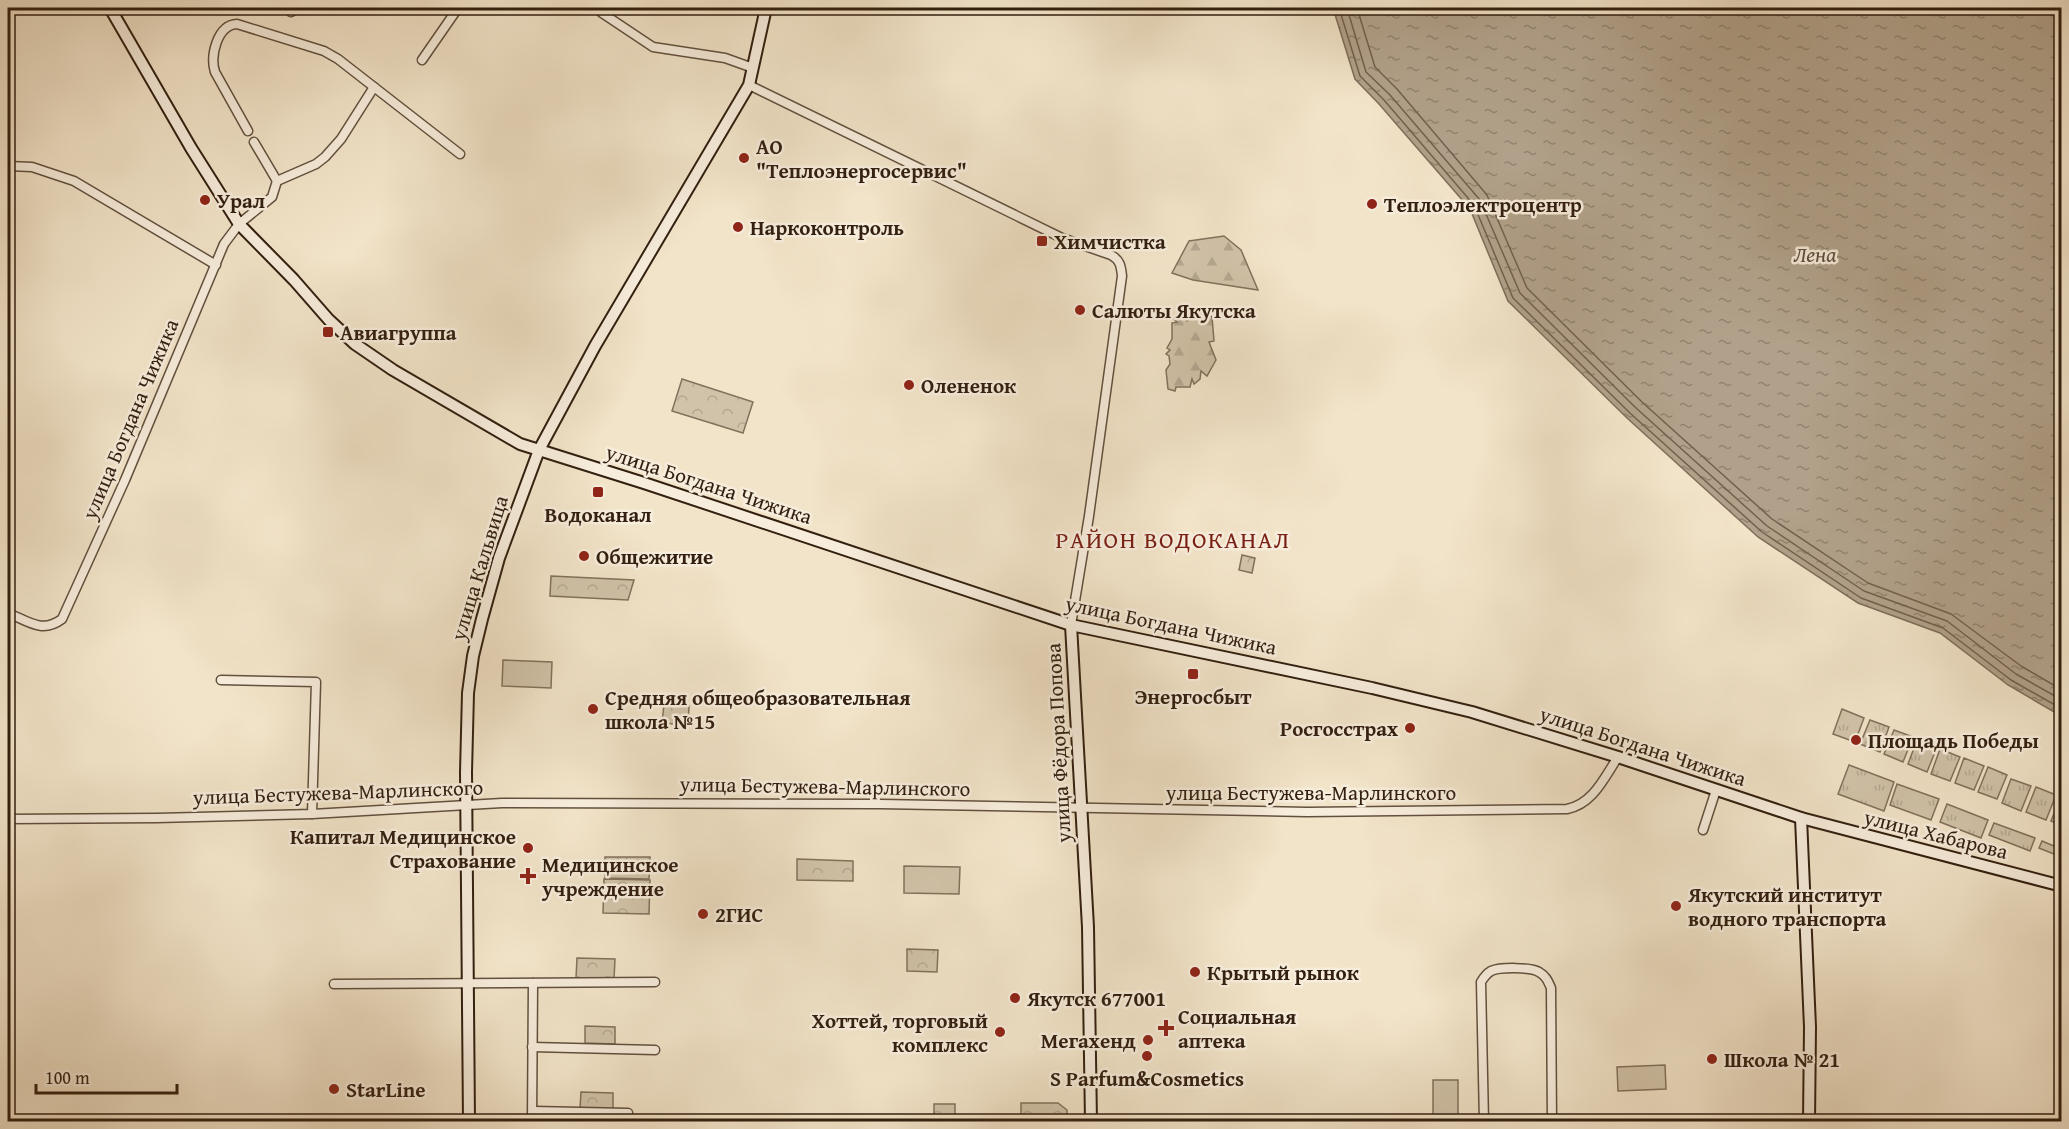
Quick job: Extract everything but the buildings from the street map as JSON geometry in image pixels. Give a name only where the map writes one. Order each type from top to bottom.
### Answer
[{"type":"main road","name":"улица Богдана Чижика","points":[[110,8],[191,148],[239,224],[294,280],[329,320],[355,344],[393,370],[520,444],[1071,625],[1423,699],[1618,757],[1801,818]]},
{"type":"main road","name":"улица Кальвица","points":[[469,1122],[466,805],[468,693],[473,656],[499,558],[539,450],[595,346],[749,85],[766,8]]},
{"type":"main road","name":"улица Фёдора Попова","points":[[1071,625],[1088,937],[1091,1122]]},
{"type":"main road","name":"улица Хабарова","points":[[1801,818],[2061,886]]},
{"type":"main road","points":[[1801,818],[1810,1027],[1809,1122]]},
{"type":"street","points":[[422,60],[458,8]]},
{"type":"street","points":[[597,8],[653,47],[725,58],[753,68]]},
{"type":"street","points":[[248,131],[212,64],[223,30],[237,24],[324,51],[350,67],[460,154]]},
{"type":"street","name":"улица Фёдора Попова","points":[[749,85],[1052,232],[1117,259],[1120,264],[1122,276],[1089,516],[1071,625]]},
{"type":"street","points":[[254,142],[277,181],[316,164],[341,139],[374,87]]},
{"type":"street","points":[[8,166],[32,167],[74,181],[216,265]]},
{"type":"street","name":"улица Богдана Чижика","points":[[8,613],[43,627],[52,626],[62,619],[135,458],[224,244],[239,224],[272,197],[277,181]]},
{"type":"street","points":[[221,680],[316,682],[312,814]]},
{"type":"street","name":"улица Бестужева-Марлинского","points":[[8,819],[312,814],[502,803],[653,802],[1307,812],[1567,809],[1578,807],[1593,794],[1618,757]]},
{"type":"street","points":[[1703,830],[1716,790]]},
{"type":"street","points":[[1484,1122],[1482,982],[1486,974],[1495,970],[1530,969],[1539,972],[1547,979],[1551,988],[1552,1122]]},
{"type":"street","points":[[334,984],[655,982]]},
{"type":"street","points":[[532,1122],[533,983]]},
{"type":"street","points":[[531,1047],[655,1050]]},
{"type":"street","points":[[533,1111],[628,1113]]},
{"type":"green space","points":[[1224,236],[1241,250],[1258,290],[1193,280],[1172,273],[1189,241]]},
{"type":"green space","points":[[1204,311],[1212,317],[1214,341],[1209,342],[1216,360],[1207,376],[1201,371],[1200,379],[1194,384],[1192,379],[1190,387],[1176,387],[1175,391],[1168,389],[1166,370],[1170,364],[1169,356],[1166,354],[1170,350],[1167,348],[1172,339],[1172,323],[1177,322],[1174,319],[1183,314],[1187,321]]},
{"type":"green space","points":[[682,379],[753,402],[743,433],[672,411]]},
{"type":"green space","points":[[1242,555],[1255,558],[1252,573],[1239,570]]},
{"type":"green space","points":[[551,576],[634,580],[628,600],[550,596]]},
{"type":"green space","points":[[503,660],[552,662],[551,688],[502,686]]},
{"type":"green space","points":[[664,704],[689,706],[688,725],[662,723]]},
{"type":"green space","points":[[1842,709],[1864,718],[1855,742],[1833,734]]},
{"type":"green space","points":[[1870,720],[1889,727],[1880,752],[1860,744]]},
{"type":"green space","points":[[1894,730],[1913,737],[1903,762],[1884,754]]},
{"type":"green space","points":[[1917,740],[1937,747],[1927,772],[1908,764]]},
{"type":"green space","points":[[1940,749],[1960,757],[1950,781],[1931,774]]},
{"type":"green space","points":[[1964,758],[1984,766],[1974,790],[1955,783]]},
{"type":"green space","points":[[1849,765],[1894,782],[1884,811],[1838,794]]},
{"type":"green space","points":[[1988,767],[2007,775],[1997,799],[1978,792]]},
{"type":"green space","points":[[2011,779],[2031,786],[2021,811],[2002,803]]},
{"type":"green space","points":[[1897,784],[1939,799],[1931,820],[1890,805]]},
{"type":"green space","points":[[2036,787],[2056,795],[2046,820],[2026,812]]},
{"type":"green space","points":[[2062,797],[2061,825],[2051,821]]},
{"type":"green space","points":[[1947,804],[1988,820],[1981,838],[1940,822]]},
{"type":"green space","points":[[1994,823],[2035,838],[2030,851],[1989,835]]},
{"type":"green space","points":[[2042,841],[2061,849],[2061,857],[2039,848]]},
{"type":"green space","points":[[605,857],[650,857],[649,879],[605,878]]},
{"type":"green space","points":[[797,859],[853,861],[853,881],[797,880]]},
{"type":"green space","points":[[904,866],[960,867],[959,894],[904,893]]},
{"type":"green space","points":[[604,879],[650,880],[649,914],[603,913]]},
{"type":"green space","points":[[907,949],[938,950],[937,972],[907,971]]},
{"type":"green space","points":[[577,958],[615,959],[614,979],[576,978]]},
{"type":"green space","points":[[935,1018],[955,1018],[955,1025],[935,1024]]},
{"type":"green space","points":[[585,1026],[615,1027],[615,1044],[585,1043]]},
{"type":"green space","points":[[1665,1065],[1666,1089],[1618,1091],[1617,1067]]},
{"type":"green space","points":[[1433,1080],[1458,1080],[1458,1121],[1433,1121]]},
{"type":"green space","points":[[581,1092],[613,1093],[613,1110],[580,1109]]},
{"type":"green space","points":[[1021,1103],[1058,1103],[1067,1110],[1067,1121],[1021,1121]]},
{"type":"green space","points":[[934,1104],[955,1104],[955,1118],[934,1117]]},
{"type":"water","name":"Лена","points":[[1333,8],[2061,8],[2061,716],[2008,685],[1940,633],[1858,603],[1758,537],[1627,418],[1508,301],[1470,209],[1355,79]]},
{"type":"place","name":"АО \"Теплоэнергосервис\"","points":[[744,158]]},
{"type":"place","name":"Урал","points":[[205,200]]},
{"type":"place","name":"Теплоэлектроцентр","points":[[1372,204]]},
{"type":"place","name":"Наркоконтроль","points":[[738,227]]},
{"type":"place","name":"Химчистка","points":[[1042,241]]},
{"type":"place","name":"Салюты Якутска","points":[[1080,310]]},
{"type":"place","name":"Авиагруппа","points":[[328,332]]},
{"type":"place","name":"Олененок","points":[[909,385]]},
{"type":"place","name":"Водоканал","points":[[598,492]]},
{"type":"place","name":"Общежитие","points":[[584,556]]},
{"type":"place","name":"Энергосбыт","points":[[1193,674]]},
{"type":"place","name":"Средняя общеобразовательная школа №15","points":[[593,709]]},
{"type":"place","name":"Росгосстрах","points":[[1410,728]]},
{"type":"place","name":"Площадь Победы","points":[[1856,740]]},
{"type":"place","name":"Капитал Медицинское Страхование","points":[[528,848]]},
{"type":"place","name":"Медицинское учреждение","points":[[528,876]]},
{"type":"place","name":"Якутский институт водного транспорта","points":[[1676,906]]},
{"type":"place","name":"2ГИС","points":[[703,914]]},
{"type":"place","name":"Крытый рынок","points":[[1195,972]]},
{"type":"place","name":"Якутск 677001","points":[[1015,998]]},
{"type":"place","name":"Социальная аптека","points":[[1166,1028]]},
{"type":"place","name":"Хоттей, торговый комплекс","points":[[1000,1032]]},
{"type":"place","name":"Мегахенд","points":[[1148,1040]]},
{"type":"place","name":"S Parfum&Cosmetics","points":[[1147,1056]]},
{"type":"place","name":"Школа № 21","points":[[1712,1059]]},
{"type":"place","name":"StarLine","points":[[334,1089]]},
{"type":"district","name":"РАЙОН ВОДОКАНАЛ","points":[[1173,539]]}]
